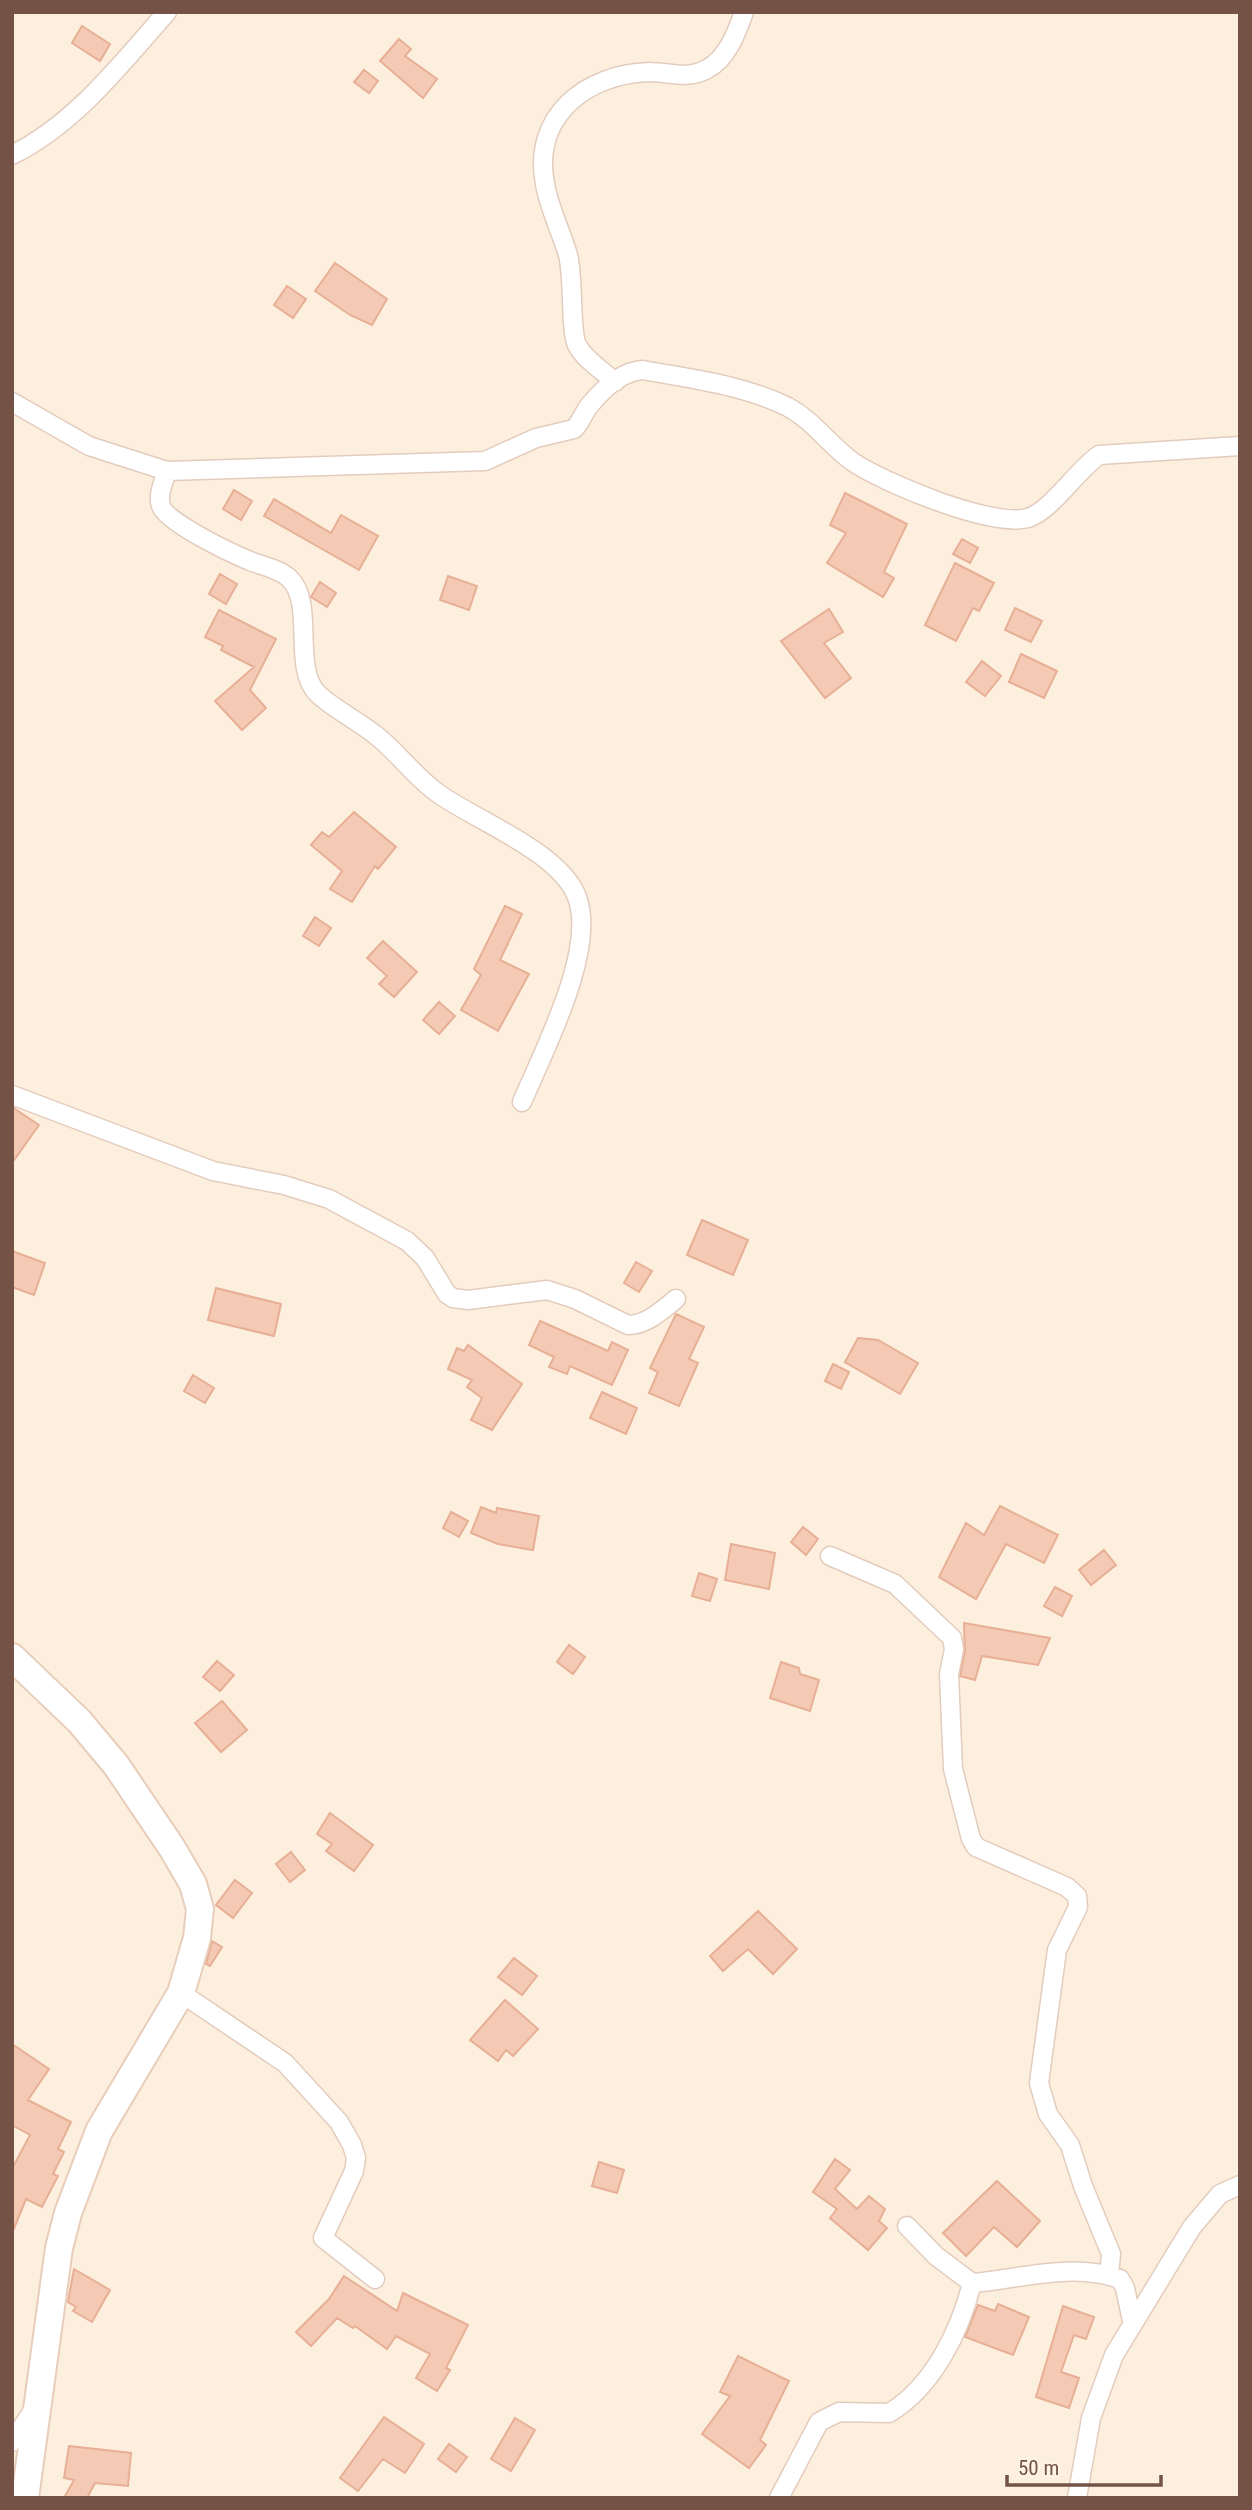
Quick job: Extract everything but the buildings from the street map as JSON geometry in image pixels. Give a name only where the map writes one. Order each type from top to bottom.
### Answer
[{"type":"street","points":[[12,155],[41,141],[57,128],[98,88],[167,12]]},
{"type":"street","points":[[615,382],[577,345],[573,334],[572,272],[544,181],[544,145],[559,113],[576,94],[599,82],[652,72],[691,75],[708,69],[723,55],[744,12]]},
{"type":"street","points":[[12,402],[89,446],[167,471],[493,460],[513,446],[574,429],[588,408],[615,382],[632,371],[643,370],[758,395],[810,421],[851,461],[866,469],[943,503],[1004,520],[1018,520],[1038,513],[1085,464],[1099,455],[1240,446]]},
{"type":"street","points":[[167,471],[160,497],[164,512],[190,530],[246,559],[282,573],[296,586],[306,665],[316,692],[377,736],[436,792],[526,846],[570,883],[578,898],[580,951],[565,1000],[522,1102]]},
{"type":"street","points":[[12,1095],[212,1171],[284,1185],[329,1199],[414,1246],[447,1294],[453,1298],[468,1300],[547,1290],[575,1299],[628,1325],[637,1325],[654,1316],[676,1299]]},
{"type":"street","points":[[831,1556],[895,1584],[952,1638],[954,1649],[950,1674],[953,1769],[971,1839],[976,1847],[1067,1886],[1077,1896],[1078,1907],[1057,1950],[1039,2083],[1048,2115],[1070,2145],[1083,2186],[1111,2254],[1109,2275]]},
{"type":"street","points":[[12,1657],[102,1746],[193,1884],[198,1897],[200,1922],[181,1993],[110,2109],[80,2177],[59,2248],[25,2498]]},
{"type":"street","points":[[181,1993],[285,2063],[339,2122],[356,2158],[354,2171],[323,2238],[375,2279]]},
{"type":"street","points":[[1077,2498],[1085,2448],[1100,2387],[1132,2321],[1210,2203],[1220,2194],[1240,2185]]},
{"type":"street","points":[[907,2226],[936,2256],[972,2284],[1059,2272],[1109,2275],[1123,2282],[1132,2321]]},
{"type":"street","points":[[779,2498],[819,2422],[839,2412],[889,2413],[921,2384],[950,2344],[972,2284]]},
{"type":"street","points":[[12,2442],[36,2406]]}]
